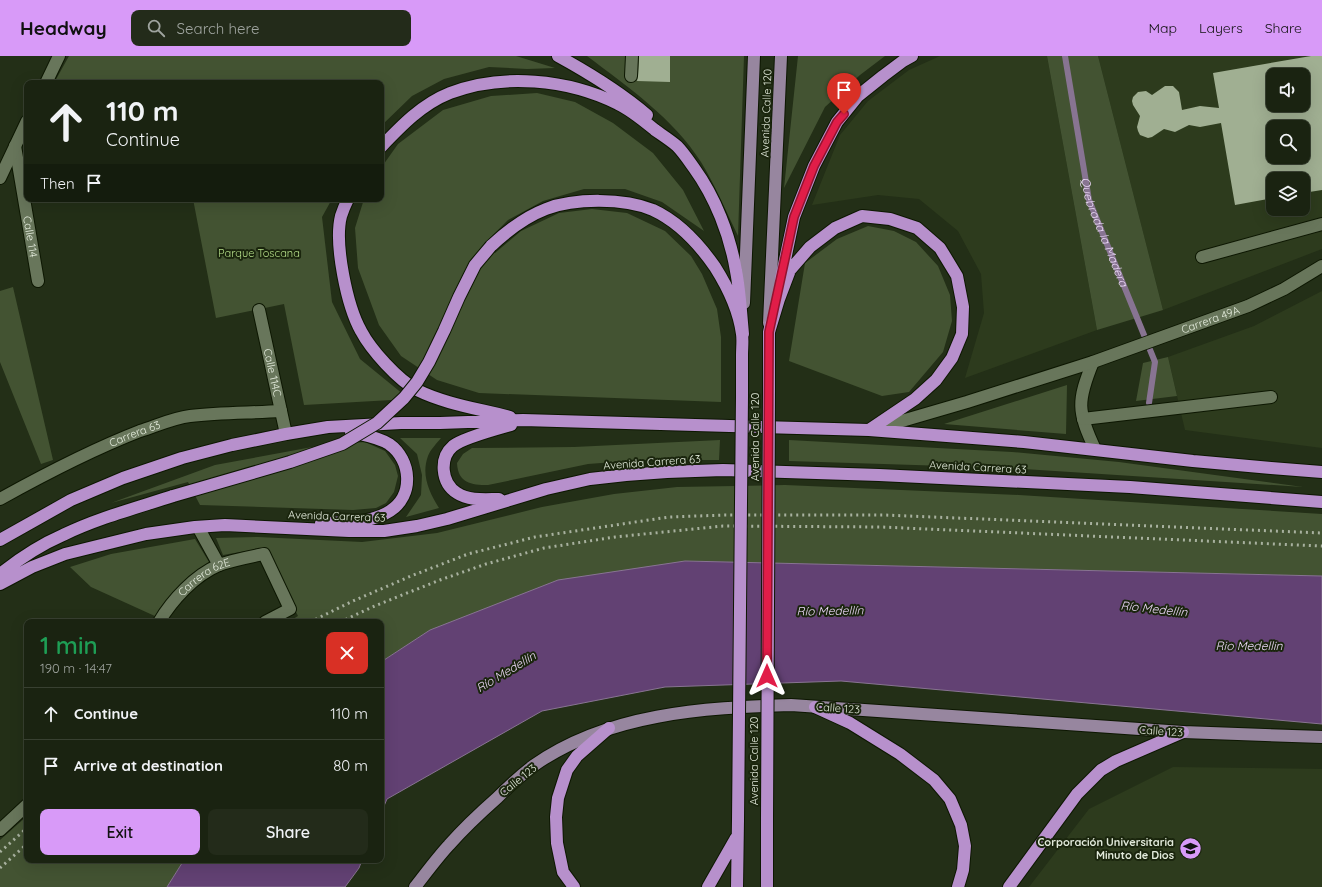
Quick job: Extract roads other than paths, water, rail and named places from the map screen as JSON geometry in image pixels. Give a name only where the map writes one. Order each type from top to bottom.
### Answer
[{"type":"highway","points":[[558,56],[588,73],[634,104],[677,146],[694,168],[710,195],[724,226],[732,252],[736,270],[742,334]]},
{"type":"highway","points":[[769,332],[794,217],[814,166],[837,122],[858,96],[882,76],[912,56]]},
{"type":"highway","points":[[384,144],[403,124],[426,106],[449,94],[477,85],[502,82],[522,82],[550,84],[582,90],[618,104],[646,122],[677,146]]},
{"type":"highway","name":"Avenida Calle 120","points":[[0,574],[31,552],[63,535],[99,520],[173,496],[290,462],[342,444],[377,423],[404,398],[417,382],[438,343],[475,265],[491,246],[526,219],[545,209],[562,204],[582,201],[634,205],[653,210],[692,238],[708,257],[722,278],[733,303],[742,334],[737,887]]},
{"type":"highway","points":[[347,202],[341,217],[339,237],[345,285],[353,312],[361,331],[381,359],[398,376],[416,390],[437,398],[523,420]]},
{"type":"highway","points":[[769,332],[779,298],[790,270],[810,247],[835,228],[862,216],[890,219],[917,228],[940,248],[957,276],[963,307],[962,334],[952,358],[936,380],[916,399],[869,430]]},
{"type":"highway","name":"Avenida Calle 120","points":[[767,887],[769,332]]},
{"type":"highway","points":[[511,499],[471,499],[456,493],[446,480],[443,468],[446,455],[454,445],[466,439],[523,420]]},
{"type":"highway","points":[[0,540],[71,500],[123,478],[182,458],[232,445],[328,427],[401,423],[523,420],[869,430],[1024,442],[1255,467],[1322,472]]},
{"type":"highway","points":[[266,527],[367,520],[390,511],[401,501],[407,486],[407,472],[402,458],[389,444],[372,437],[328,427]]},
{"type":"highway","name":"Avenida Carrera 63","points":[[0,584],[32,567],[65,554],[146,534],[225,525],[349,531],[384,531],[447,519],[546,489],[590,480],[633,474],[724,470],[879,475],[1130,487],[1322,502]]},
{"type":"highway","points":[[815,706],[850,723],[900,754],[934,780],[950,799],[961,825],[965,846],[963,870],[958,887]]},
{"type":"highway","points":[[574,887],[563,872],[557,843],[556,817],[558,798],[567,770],[577,756],[609,728]]},
{"type":"highway","points":[[1008,887],[1077,794],[1101,770],[1116,761],[1183,732]]},
{"type":"highway","points":[[708,887],[737,835]]},
{"type":"highway","points":[[767,874],[774,887]]},
{"type":"main road","name":"Avenida Calle 120","points":[[742,334],[754,56]]},
{"type":"main road","name":"Avenida Calle 120","points":[[769,332],[781,56]]},
{"type":"main road","name":"Calle 123","points":[[415,887],[455,839],[494,800],[533,766],[557,752],[609,728],[665,715],[756,706],[791,705],[1183,732],[1322,737]]},
{"type":"street","points":[[47,80],[59,56]]},
{"type":"street","points":[[631,76],[632,56]]},
{"type":"street","points":[[0,178],[24,127]]},
{"type":"street","name":"Calle 114","points":[[15,146],[24,199]]},
{"type":"street","name":"Calle 114","points":[[25,202],[38,281]]},
{"type":"street","points":[[1202,257],[1322,224]]},
{"type":"street","name":"Carrera 49A","points":[[869,430],[967,402],[1093,362],[1248,306],[1284,289],[1322,266]]},
{"type":"street","name":"Calle 114C","points":[[259,310],[286,434]]},
{"type":"street","points":[[1093,362],[1084,384],[1081,398],[1081,411],[1085,428],[1095,450]]},
{"type":"street","points":[[1083,419],[1271,397]]},
{"type":"street","name":"Carrera 63","points":[[0,500],[45,474],[82,456],[117,440],[159,424],[188,416],[281,411]]},
{"type":"street","points":[[198,527],[218,565]]},
{"type":"street","name":"Carrera 62E","points":[[161,619],[170,604],[198,578],[218,565],[264,554],[290,609],[271,619]]},
{"type":"street","points":[[0,830],[24,808]]},
{"type":"water","name":"Rio Medellin","points":[[685,561],[1322,576],[1322,724],[841,681],[665,687],[542,711],[387,799],[384,806],[384,660],[430,630],[558,580]]},
{"type":"water","points":[[182,863],[361,863],[345,887],[167,887]]},
{"type":"waterway","name":"Quebrada la Madera","points":[[1065,56],[1089,200],[1155,362],[1149,403]]},
{"type":"railway","points":[[316,619],[411,576],[468,554],[535,537],[669,517],[726,515],[884,515],[1322,533]]},
{"type":"railway","points":[[347,619],[440,580],[486,564],[544,548],[615,537],[723,526],[881,527],[1322,546]]},
{"type":"railway","points":[[0,852],[24,831]]},
{"type":"railway","points":[[0,868],[24,847]]},
{"type":"place","name":"Corporación Universitaria Minuto de Dios","points":[[1190,848]]},
{"type":"park label","name":"Parque Toscana","points":[[259,253]]},
{"type":"water label","name":"Río Medellín","points":[[1154,609]]},
{"type":"water label","name":"Río Medellín","points":[[830,611]]},
{"type":"water label","name":"Río Medellín","points":[[506,672]]}]
